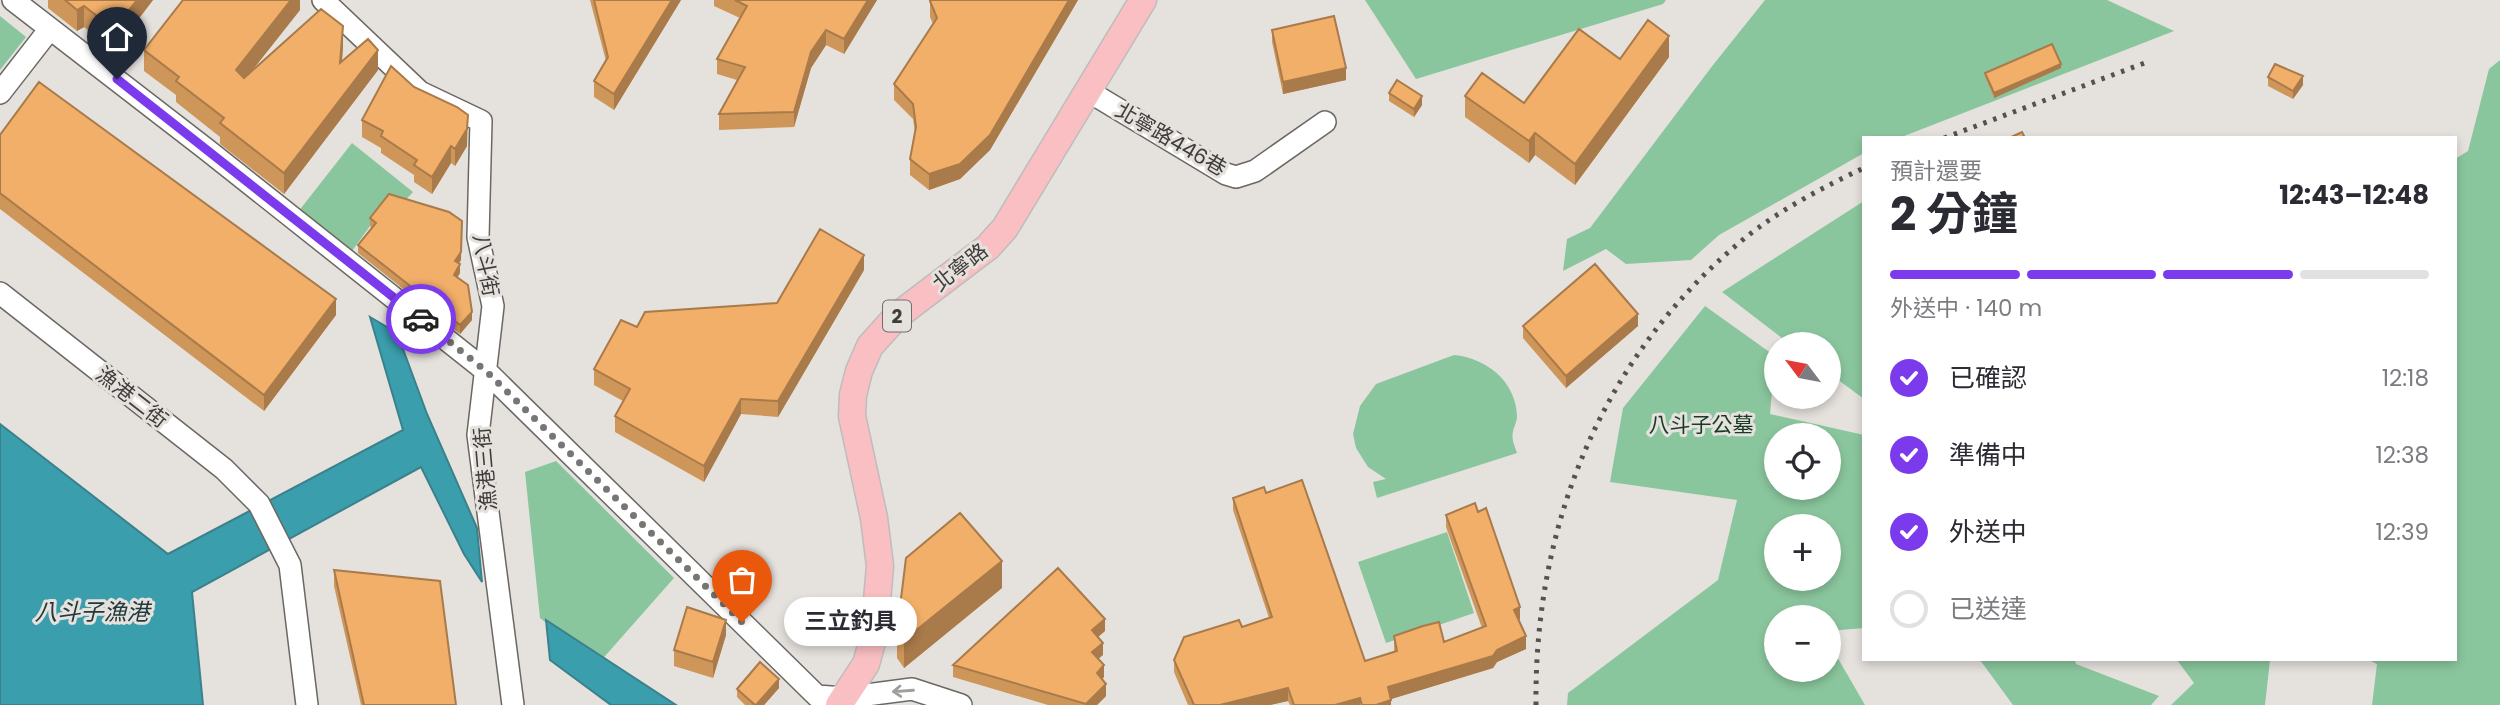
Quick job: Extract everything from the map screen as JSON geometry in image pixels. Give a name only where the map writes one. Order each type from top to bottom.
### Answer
[{"type":"main road","name":"北寧路","points":[[842,702],[866,664],[874,635],[880,566],[874,518],[852,416],[855,383],[863,360],[882,331],[897,316],[988,247],[1005,228],[1143,0]]},
{"type":"street","points":[[13,0],[486,371],[817,696],[842,702],[912,689],[961,705]]},
{"type":"street","name":"八斗街","points":[[323,0],[420,92],[481,121],[478,237],[493,306],[486,371]]},
{"type":"street","points":[[0,93],[49,30]]},
{"type":"street","name":"北寧路446巷","points":[[1088,91],[1226,174],[1236,177],[1255,171],[1325,122]]},
{"type":"street","name":"漁港二街","points":[[0,293],[224,469],[259,505],[290,565],[307,705]]},
{"type":"street","name":"漁港三街","points":[[486,371],[478,435],[513,705]]},
{"type":"green space","points":[[1365,0],[1666,0],[1663,4],[1416,79]]},
{"type":"green space","points":[[1765,0],[2107,0],[2174,31],[1904,136],[1862,136],[1862,154],[1719,235],[1691,260],[1626,264],[1606,249],[1563,271],[1567,239],[1590,228]]},
{"type":"green space","points":[[0,16],[26,37],[0,70]]},
{"type":"green space","points":[[2500,60],[2500,705],[2372,705],[2377,664],[2371,661],[2457,661],[2457,158],[2468,151],[2489,69]]},
{"type":"green space","points":[[352,143],[413,192],[402,204],[388,201],[352,251],[298,212]]},
{"type":"green space","points":[[1862,202],[1862,398],[1841,382],[1841,332],[1774,332],[1722,292]]},
{"type":"green space","name":"八斗子公墓","points":[[1705,306],[1764,348],[1764,410],[1770,410],[1770,414],[1810,423],[1764,423],[1764,500],[1841,500],[1841,430],[1862,435],[1862,628],[1841,630],[1841,605],[1764,605],[1764,682],[1841,682],[1841,664],[1865,705],[1567,705],[1568,693],[1718,580],[1737,500],[1610,482],[1623,408]]},
{"type":"green space","points":[[1454,355],[1488,366],[1505,382],[1515,403],[1517,418],[1512,437],[1517,453],[1377,498],[1373,482],[1386,479],[1368,467],[1356,448],[1353,434],[1360,406],[1376,384]]},
{"type":"green space","points":[[556,461],[674,578],[598,664],[540,618],[525,472]]},
{"type":"green space","points":[[1447,532],[1474,613],[1386,643],[1358,562]]},
{"type":"green space","points":[[1981,661],[2075,661],[2076,664],[2159,696],[2151,705],[2013,705]]},
{"type":"green space","points":[[2178,661],[2270,661],[2265,705],[2171,705],[2194,683]]},
{"type":"water","name":"八斗子漁港","points":[[370,317],[397,333],[427,414],[477,528],[482,582],[464,554],[421,467],[192,592],[203,705],[0,705],[0,424],[168,554],[403,430]]},
{"type":"water","points":[[546,620],[676,705],[611,705],[550,660]]},
{"type":"building","points":[[65,0],[137,0],[114,29],[84,6],[77,10]]},
{"type":"building","points":[[183,0],[291,0],[236,70],[244,78],[321,9],[343,26],[340,63],[368,39],[378,50],[284,173],[220,123],[224,118],[176,81],[179,77],[144,50]]},
{"type":"building","points":[[594,0],[672,0],[614,94],[594,81],[608,57]]},
{"type":"building","points":[[735,0],[868,0],[844,39],[826,30],[811,52],[794,112],[719,114],[745,67],[717,59],[747,6]]},
{"type":"building","points":[[930,0],[1069,0],[990,135],[960,164],[929,174],[910,159],[916,127],[913,104],[894,84],[937,18]]},
{"type":"building","points":[[1334,16],[1346,68],[1283,82],[1272,30]]},
{"type":"building","points":[[1648,20],[1669,36],[1575,164],[1535,133],[1529,141],[1465,96],[1482,73],[1524,103],[1579,29],[1620,59]]},
{"type":"building","points":[[2052,44],[2061,64],[1994,93],[1985,73]]},
{"type":"building","points":[[2275,64],[2303,76],[2293,91],[2268,77]]},
{"type":"building","points":[[391,66],[414,87],[468,115],[467,129],[455,149],[451,146],[432,177],[414,165],[417,160],[381,136],[383,131],[362,120]]},
{"type":"building","points":[[1397,80],[1422,96],[1414,109],[1389,93]]},
{"type":"building","points":[[39,82],[336,299],[264,395],[0,193],[0,135]]},
{"type":"building","points":[[389,194],[449,212],[462,221],[461,252],[455,261],[460,264],[454,275],[468,285],[472,312],[460,325],[358,245],[376,223],[370,218]]},
{"type":"building","points":[[820,229],[864,255],[778,401],[741,399],[704,466],[615,416],[630,389],[594,369],[621,320],[637,327],[645,312],[777,303]]},
{"type":"building","points":[[1595,264],[1638,314],[1566,376],[1523,326]]},
{"type":"building","points":[[1302,480],[1365,661],[1397,651],[1394,636],[1423,626],[1439,622],[1444,642],[1486,626],[1446,515],[1475,503],[1478,512],[1486,508],[1520,607],[1514,610],[1526,636],[1497,650],[1493,656],[1388,687],[1391,700],[1376,705],[1362,705],[1360,698],[1335,705],[1294,705],[1288,688],[1220,705],[1194,705],[1174,660],[1184,637],[1239,620],[1242,627],[1272,617],[1233,498],[1264,487],[1266,493]]},
{"type":"building","points":[[960,513],[1002,561],[904,640],[897,631],[906,558]]},
{"type":"building","points":[[1058,568],[1105,619],[1092,630],[1103,643],[1092,652],[1104,665],[1097,673],[1106,684],[1086,704],[953,665]]},
{"type":"building","points":[[334,570],[440,581],[456,705],[364,705]]},
{"type":"building","points":[[687,607],[726,620],[713,662],[674,650]]},
{"type":"building","points":[[760,662],[779,679],[755,705],[737,689]]},
{"type":"railway","points":[[1949,136],[2150,61]]},
{"type":"railway","points":[[1536,705],[1539,638],[1548,572],[1564,508],[1586,447],[1616,389],[1652,334],[1695,284],[1745,238],[1802,200],[1862,169]]},
{"type":"way so far","points":[[421,319],[486,371],[742,622]]},
{"type":"place","name":"三立釣具","points":[[742,622]]},
{"type":"route","points":[[117,79],[421,319]]}]
